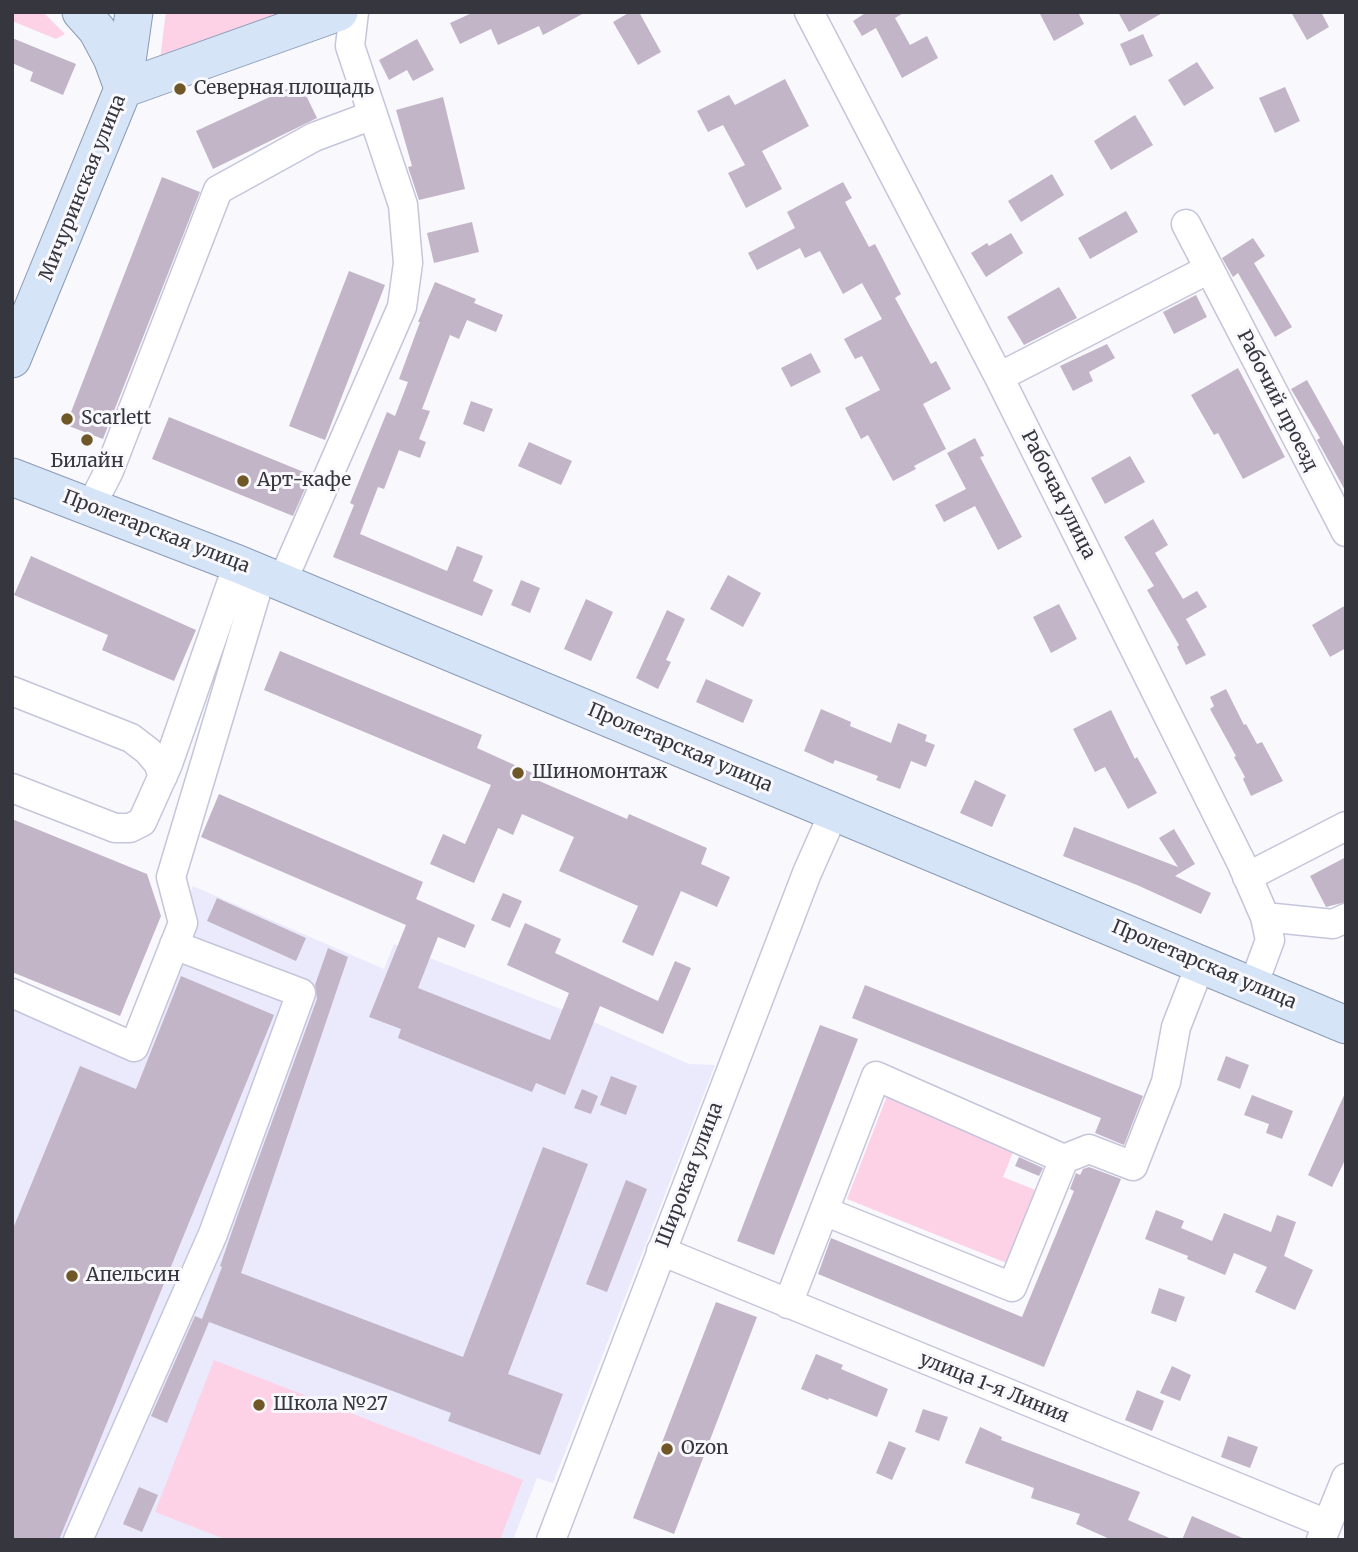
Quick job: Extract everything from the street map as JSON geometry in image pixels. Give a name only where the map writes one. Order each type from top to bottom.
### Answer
[{"type":"main road","points":[[81,12],[97,30],[112,58],[123,89],[339,12]]},
{"type":"main road","name":"Мичуринская улица","points":[[12,359],[123,89],[134,12]]},
{"type":"main road","name":"Пролетарская улица","points":[[12,477],[261,573],[1346,1025]]},
{"type":"street","points":[[12,788],[115,828],[130,828],[142,822],[261,573],[402,307],[408,263],[403,205],[350,46],[354,12]]},
{"type":"street","name":"Рабочая улица","points":[[809,12],[999,377],[1247,877],[1265,917],[1270,940],[1253,986]]},
{"type":"street","points":[[91,506],[109,471],[218,190],[314,137],[373,115]]},
{"type":"street","name":"Рабочий проезд","points":[[1186,225],[1346,532]]},
{"type":"street","points":[[999,377],[1209,269]]},
{"type":"street","points":[[12,993],[134,1046],[183,923],[171,877],[261,573]]},
{"type":"street","points":[[12,691],[131,738],[153,757],[163,776]]},
{"type":"street","name":"Широкая улица","points":[[551,1540],[807,873],[834,812]]},
{"type":"street","points":[[1247,877],[1346,826]]},
{"type":"street","points":[[1265,917],[1333,925],[1346,918]]},
{"type":"street","points":[[78,1540],[213,1234],[301,993],[174,945]]},
{"type":"street","points":[[788,1304],[876,1076],[1064,1159],[1089,1149],[1133,1166],[1166,1082],[1176,1027],[1201,963]]},
{"type":"street","points":[[824,1211],[1012,1287],[1064,1159]]},
{"type":"street","name":"улица 1-я Линия","points":[[661,1251],[1324,1532]]},
{"type":"street","points":[[1324,1532],[1346,1478]]},
{"type":"shaded area","points":[[12,12],[43,12],[65,34],[56,39],[12,21]]},
{"type":"shaded area","points":[[166,12],[281,12],[278,16],[160,59]]},
{"type":"shaded area","points":[[193,886],[384,969],[394,944],[589,1020],[689,1064],[715,1065],[553,1483],[537,1478],[513,1540],[12,1540],[12,984],[134,1037]]},
{"type":"shaded area","points":[[887,1096],[1015,1147],[1003,1177],[1043,1193],[1014,1266],[847,1199]]},
{"type":"shaded area","name":"Школа №27","points":[[214,1360],[523,1480],[500,1540],[227,1540],[155,1512]]},
{"type":"building","points":[[474,12],[586,12],[543,35],[539,26],[498,45],[491,29],[460,44],[450,23]]},
{"type":"building","points":[[630,12],[639,12],[661,52],[638,65],[613,22]]},
{"type":"building","points":[[867,12],[905,12],[895,18],[910,45],[927,36],[938,58],[902,78],[876,28],[862,36],[853,21]]},
{"type":"building","points":[[1039,12],[1078,12],[1084,24],[1054,41]]},
{"type":"building","points":[[1118,12],[1164,12],[1129,32]]},
{"type":"building","points":[[1291,12],[1321,12],[1329,27],[1307,40]]},
{"type":"building","points":[[1143,34],[1153,56],[1130,66],[1120,44]]},
{"type":"building","points":[[12,38],[76,64],[63,95],[30,81],[33,72],[12,63]]},
{"type":"building","points":[[417,39],[434,70],[413,81],[407,70],[389,80],[379,60]]},
{"type":"building","points":[[1197,62],[1214,88],[1184,106],[1168,80]]},
{"type":"building","points":[[785,79],[809,126],[762,151],[782,189],[746,208],[728,173],[745,165],[723,125],[708,132],[697,111],[729,95],[735,105]]},
{"type":"building","points":[[300,83],[317,118],[213,169],[196,131]]},
{"type":"building","points":[[1285,87],[1300,121],[1275,133],[1259,98]]},
{"type":"building","points":[[443,97],[465,189],[419,200],[408,167],[412,166],[396,110]]},
{"type":"building","points":[[1135,115],[1153,145],[1111,170],[1094,141]]},
{"type":"building","points":[[1052,174],[1064,195],[1021,222],[1008,201]]},
{"type":"building","points":[[162,177],[200,192],[103,439],[66,425]]},
{"type":"building","points":[[843,182],[852,198],[845,202],[869,247],[875,244],[901,294],[895,298],[931,364],[936,361],[951,389],[923,404],[946,449],[893,481],[868,435],[861,439],[845,408],[880,390],[862,356],[855,359],[844,339],[882,319],[862,283],[843,294],[820,251],[805,258],[800,248],[757,270],[748,253],[795,228],[787,212]]},
{"type":"building","points":[[1126,211],[1138,232],[1090,259],[1078,238]]},
{"type":"building","points":[[472,222],[479,252],[434,263],[427,233]]},
{"type":"building","points":[[1011,233],[1023,253],[986,277],[971,253]]},
{"type":"building","points":[[1253,238],[1265,256],[1254,263],[1292,327],[1275,337],[1238,273],[1233,277],[1222,258]]},
{"type":"building","points":[[349,271],[385,285],[325,440],[289,426]]},
{"type":"building","points":[[435,282],[476,299],[474,303],[503,315],[496,332],[467,320],[459,339],[450,335],[422,409],[430,411],[419,439],[426,442],[420,458],[399,450],[384,489],[378,487],[360,534],[447,571],[457,546],[483,556],[473,581],[493,590],[482,616],[333,557],[354,505],[350,503],[387,412],[395,416],[408,382],[399,379]]},
{"type":"building","points":[[1059,287],[1077,318],[1024,345],[1007,317]]},
{"type":"building","points":[[1196,295],[1207,317],[1174,334],[1163,312]]},
{"type":"building","points":[[1107,344],[1115,358],[1089,372],[1093,381],[1073,391],[1060,366]]},
{"type":"building","points":[[811,353],[821,372],[791,387],[781,368]]},
{"type":"building","points":[[1238,368],[1285,457],[1243,479],[1218,433],[1214,435],[1191,395]]},
{"type":"building","points":[[1307,380],[1346,450],[1346,492],[1317,440],[1320,438],[1291,389]]},
{"type":"building","points":[[471,401],[493,409],[484,432],[463,424]]},
{"type":"building","points":[[169,417],[311,475],[293,516],[152,459]]},
{"type":"building","points":[[975,438],[984,456],[980,457],[1022,537],[998,550],[975,506],[944,522],[935,505],[966,489],[947,453]]},
{"type":"building","points":[[529,442],[572,461],[561,485],[518,466]]},
{"type":"building","points":[[1130,456],[1145,482],[1105,504],[1091,478]]},
{"type":"building","points":[[1153,519],[1168,545],[1155,553],[1183,599],[1197,591],[1207,607],[1186,619],[1206,655],[1186,665],[1177,647],[1179,645],[1147,590],[1154,586],[1124,537]]},
{"type":"building","points":[[31,556],[196,630],[174,681],[102,650],[108,635],[14,595]]},
{"type":"building","points":[[728,575],[761,593],[743,627],[710,609]]},
{"type":"building","points":[[521,580],[540,588],[530,613],[511,605]]},
{"type":"building","points":[[586,599],[613,612],[591,661],[564,649]]},
{"type":"building","points":[[1059,604],[1077,639],[1051,653],[1033,617]]},
{"type":"building","points":[[1346,605],[1346,648],[1330,657],[1312,625]]},
{"type":"building","points":[[667,610],[685,619],[666,660],[671,662],[658,689],[636,678]]},
{"type":"building","points":[[280,651],[482,735],[477,748],[539,776],[537,780],[627,819],[629,814],[707,848],[701,864],[730,877],[717,907],[681,891],[653,956],[622,942],[638,906],[559,871],[574,837],[522,814],[513,835],[498,828],[474,883],[430,864],[443,834],[465,844],[491,785],[264,690]]},
{"type":"building","points":[[706,679],[753,700],[743,723],[696,702]]},
{"type":"building","points":[[1226,689],[1244,725],[1246,724],[1257,744],[1262,742],[1283,781],[1251,796],[1234,757],[1236,756],[1210,709],[1214,706],[1210,697]]},
{"type":"building","points":[[821,709],[851,722],[850,726],[891,743],[898,723],[927,735],[925,741],[935,745],[926,767],[911,761],[900,789],[876,780],[878,776],[835,760],[833,764],[804,751]]},
{"type":"building","points":[[1111,710],[1135,759],[1137,757],[1157,793],[1128,809],[1105,767],[1095,772],[1073,729]]},
{"type":"building","points":[[975,780],[1006,795],[992,827],[960,813]]},
{"type":"building","points":[[219,794],[423,882],[416,899],[475,925],[465,948],[438,937],[418,988],[550,1040],[569,993],[507,965],[525,923],[561,939],[555,953],[658,1001],[675,961],[691,968],[663,1034],[600,1006],[565,1095],[536,1083],[532,1092],[398,1038],[401,1029],[369,1017],[406,925],[201,837]]},
{"type":"building","points":[[12,819],[147,874],[161,916],[120,1016],[12,972]]},
{"type":"building","points":[[1074,827],[1178,867],[1159,838],[1174,829],[1195,864],[1175,876],[1211,893],[1201,914],[1063,856]]},
{"type":"building","points":[[1346,857],[1346,902],[1326,907],[1310,876]]},
{"type":"building","points":[[503,893],[522,901],[510,928],[491,920]]},
{"type":"building","points":[[217,898],[306,938],[296,961],[207,921]]},
{"type":"building","points":[[328,948],[348,957],[241,1273],[463,1357],[543,1147],[588,1164],[508,1374],[563,1394],[540,1455],[448,1421],[451,1413],[209,1322],[167,1423],[151,1416],[195,1316],[202,1319],[222,1267],[220,1266],[237,1217],[317,999],[315,985]]},
{"type":"building","points":[[181,976],[274,1015],[59,1540],[12,1540],[12,1231],[80,1066],[136,1089]]},
{"type":"building","points":[[865,985],[1143,1096],[1124,1145],[1095,1133],[1101,1118],[852,1018]]},
{"type":"building","points":[[820,1025],[858,1039],[774,1255],[737,1241]]},
{"type":"building","points":[[1226,1056],[1249,1065],[1240,1089],[1217,1080]]},
{"type":"building","points":[[611,1076],[637,1086],[626,1115],[600,1105]]},
{"type":"building","points":[[582,1089],[598,1096],[591,1114],[574,1108]]},
{"type":"building","points":[[1346,1091],[1346,1158],[1332,1187],[1308,1175]]},
{"type":"building","points":[[1252,1095],[1293,1111],[1282,1139],[1266,1133],[1269,1124],[1244,1115]]},
{"type":"building","points":[[1019,1157],[1043,1168],[1039,1176],[1015,1166]]},
{"type":"building","points":[[1089,1167],[1121,1179],[1044,1367],[818,1274],[831,1238],[1022,1317],[1074,1191],[1070,1189],[1076,1173],[1080,1175],[1083,1169]]},
{"type":"building","points":[[626,1180],[647,1189],[607,1292],[586,1284]]},
{"type":"building","points":[[1156,1210],[1184,1221],[1181,1228],[1212,1241],[1224,1213],[1271,1232],[1277,1215],[1296,1222],[1284,1256],[1313,1270],[1295,1310],[1255,1292],[1267,1267],[1234,1253],[1225,1275],[1187,1259],[1188,1256],[1145,1239]]},
{"type":"building","points":[[1159,1288],[1185,1297],[1176,1322],[1151,1313]]},
{"type":"building","points":[[716,1302],[757,1317],[674,1534],[633,1518]]},
{"type":"building","points":[[816,1354],[843,1365],[841,1369],[888,1389],[877,1417],[801,1389]]},
{"type":"building","points":[[1172,1366],[1191,1375],[1180,1401],[1160,1393]]},
{"type":"building","points":[[1137,1390],[1164,1401],[1152,1431],[1125,1420]]},
{"type":"building","points":[[923,1409],[948,1417],[939,1441],[915,1432]]},
{"type":"building","points":[[980,1427],[1002,1437],[1001,1440],[1140,1492],[1128,1520],[1174,1540],[1112,1540],[1076,1524],[1080,1514],[1031,1498],[1034,1488],[965,1463]]},
{"type":"building","points":[[1228,1436],[1258,1447],[1250,1468],[1221,1457]]},
{"type":"building","points":[[889,1441],[906,1448],[892,1480],[876,1473]]},
{"type":"building","points":[[139,1487],[158,1495],[142,1532],[123,1524]]},
{"type":"building","points":[[1192,1516],[1247,1540],[1182,1540]]},
{"type":"place","name":"Северная площадь","points":[[180,89]]},
{"type":"place","name":"Scarlett","points":[[67,419]]},
{"type":"place","name":"Билайн","points":[[87,440]]},
{"type":"place","name":"Арт-кафе","points":[[243,481]]},
{"type":"place","name":"Шиномонтаж","points":[[518,773]]},
{"type":"place","name":"Апельсин","points":[[72,1276]]},
{"type":"place","name":"Школа №27","points":[[259,1405]]},
{"type":"place","name":"Ozon","points":[[667,1449]]}]
